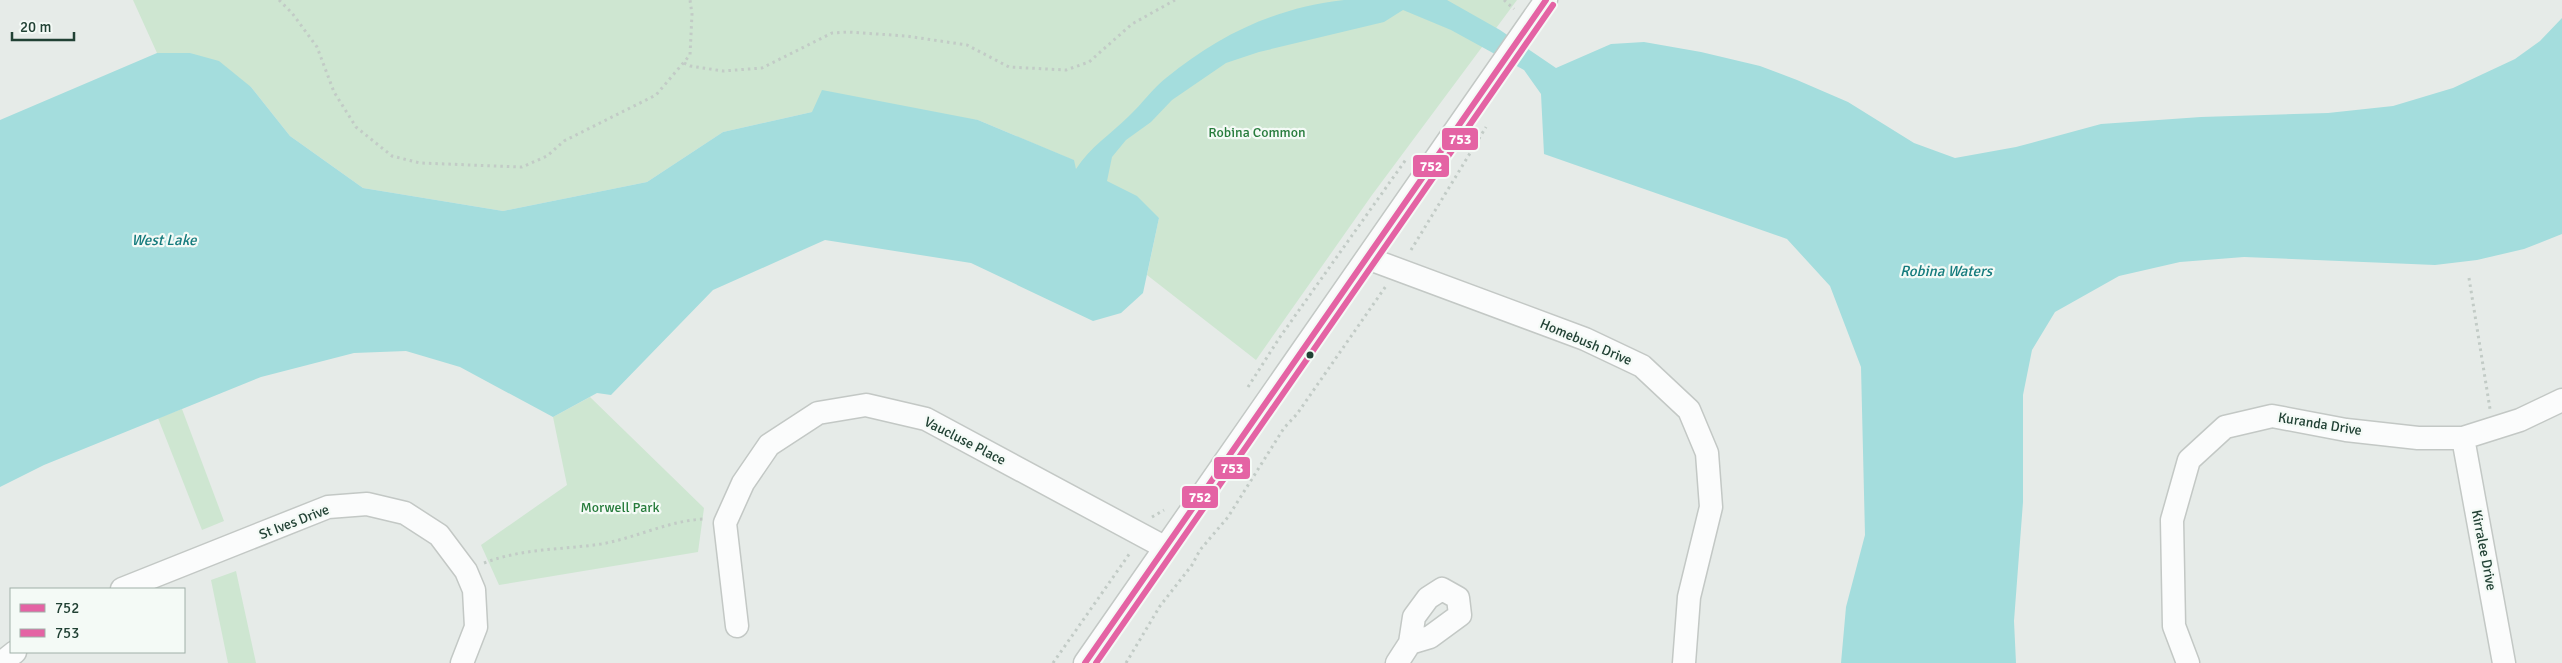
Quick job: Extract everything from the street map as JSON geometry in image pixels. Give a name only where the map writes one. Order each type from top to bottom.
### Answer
[{"type":"street","points":[[1085,663],[1495,74],[1523,19],[1546,0]]},
{"type":"street","name":"Homebush Drive","points":[[1367,258],[1585,339],[1642,366],[1689,410],[1707,453],[1711,507],[1689,597],[1684,663]]},
{"type":"street","points":[[2463,438],[2520,420],[2562,400]]},
{"type":"street","name":"Vaucluse Place","points":[[725,523],[742,484],[770,445],[818,413],[866,406],[926,419],[1166,548]]},
{"type":"street","name":"Kuranda Drive","points":[[2188,663],[2174,626],[2172,520],[2189,460],[2225,427],[2272,416],[2346,430],[2418,438],[2463,438]]},
{"type":"street","name":"Kirralee Drive","points":[[2463,438],[2504,663]]},
{"type":"street","name":"St Ives Drive","points":[[125,588],[328,507],[367,504],[405,513],[440,535],[466,571],[474,590],[476,627],[462,663]]},
{"type":"street","points":[[725,523],[737,626]]},
{"type":"street","points":[[1397,663],[1410,643]]},
{"type":"street","points":[[1,663],[14,653]]},
{"type":"path","points":[[279,0],[292,13],[317,47],[334,92],[356,127],[392,156],[420,163],[522,167],[548,156],[564,141],[656,95],[690,55],[692,14],[690,0]]},
{"type":"path","points":[[683,63],[690,66],[724,71],[762,68],[832,34],[848,32],[906,36],[967,45],[1009,67],[1066,70],[1089,62],[1132,24],[1175,0]]},
{"type":"path","points":[[1504,0],[1523,19]]},
{"type":"path","points":[[1410,250],[1488,124]]},
{"type":"path","points":[[1247,389],[1280,337],[1410,154]]},
{"type":"path","points":[[2469,278],[2493,427]]},
{"type":"path","points":[[1126,663],[1160,606],[1192,565],[1200,550],[1228,518],[1284,428],[1297,414],[1388,284]]},
{"type":"path","points":[[1053,663],[1142,536],[1150,517],[1166,507]]},
{"type":"path","points":[[466,571],[496,559],[529,550],[600,544],[646,534],[686,520],[707,519],[725,523]]},
{"type":"green space","name":"Robina Common","points":[[133,0],[1517,0],[1372,195],[1256,360],[1147,275],[1159,218],[1076,170],[1073,160],[978,120],[812,112],[723,132],[647,182],[503,211],[363,188],[290,136],[251,87],[190,53],[157,53]]},
{"type":"green space","name":"Morwell Park","points":[[590,397],[704,508],[698,552],[499,585],[481,545],[567,485],[553,417]]},
{"type":"green space","points":[[182,409],[224,521],[202,530],[158,418]]},
{"type":"green space","points":[[236,571],[256,663],[228,663],[211,580]]},
{"type":"water","points":[[1344,0],[1447,0],[1500,30],[1556,68],[1611,44],[1644,42],[1701,52],[1760,66],[1848,102],[1914,143],[1955,158],[2016,147],[2101,124],[2201,117],[2328,113],[2393,106],[2453,88],[2515,59],[2540,41],[2562,18],[2562,234],[2524,249],[2477,260],[2435,265],[2244,257],[2180,262],[2119,276],[2055,312],[2032,350],[2023,395],[2023,502],[2014,621],[2016,663],[1841,663],[1846,607],[1865,535],[1861,367],[1830,286],[1787,239],[1544,154],[1541,94],[1524,70],[1451,30],[1403,10],[1384,22],[1259,52],[1226,63],[1172,100],[1151,122],[1126,140],[1112,157],[1107,181],[1137,196],[1159,218],[1143,293],[1121,313],[1093,321],[971,263],[825,240],[713,290],[611,395],[597,393],[553,417],[460,367],[406,351],[354,353],[261,377],[44,465],[0,487],[0,120],[157,53],[190,53],[219,61],[251,87],[290,136],[363,188],[503,211],[647,182],[723,132],[812,112],[822,90],[978,120],[1074,160],[1076,169],[1094,147],[1129,116],[1161,82],[1207,48],[1228,36],[1272,17],[1295,9]]},
{"type":"transit line","name":"752","points":[[1085,663],[1546,0]]},
{"type":"transit line","name":"753","points":[[1096,663],[1553,5]]},
{"type":"water label","name":"West Lake","points":[[164,240]]},
{"type":"water label","name":"Robina Waters","points":[[1946,271]]}]
